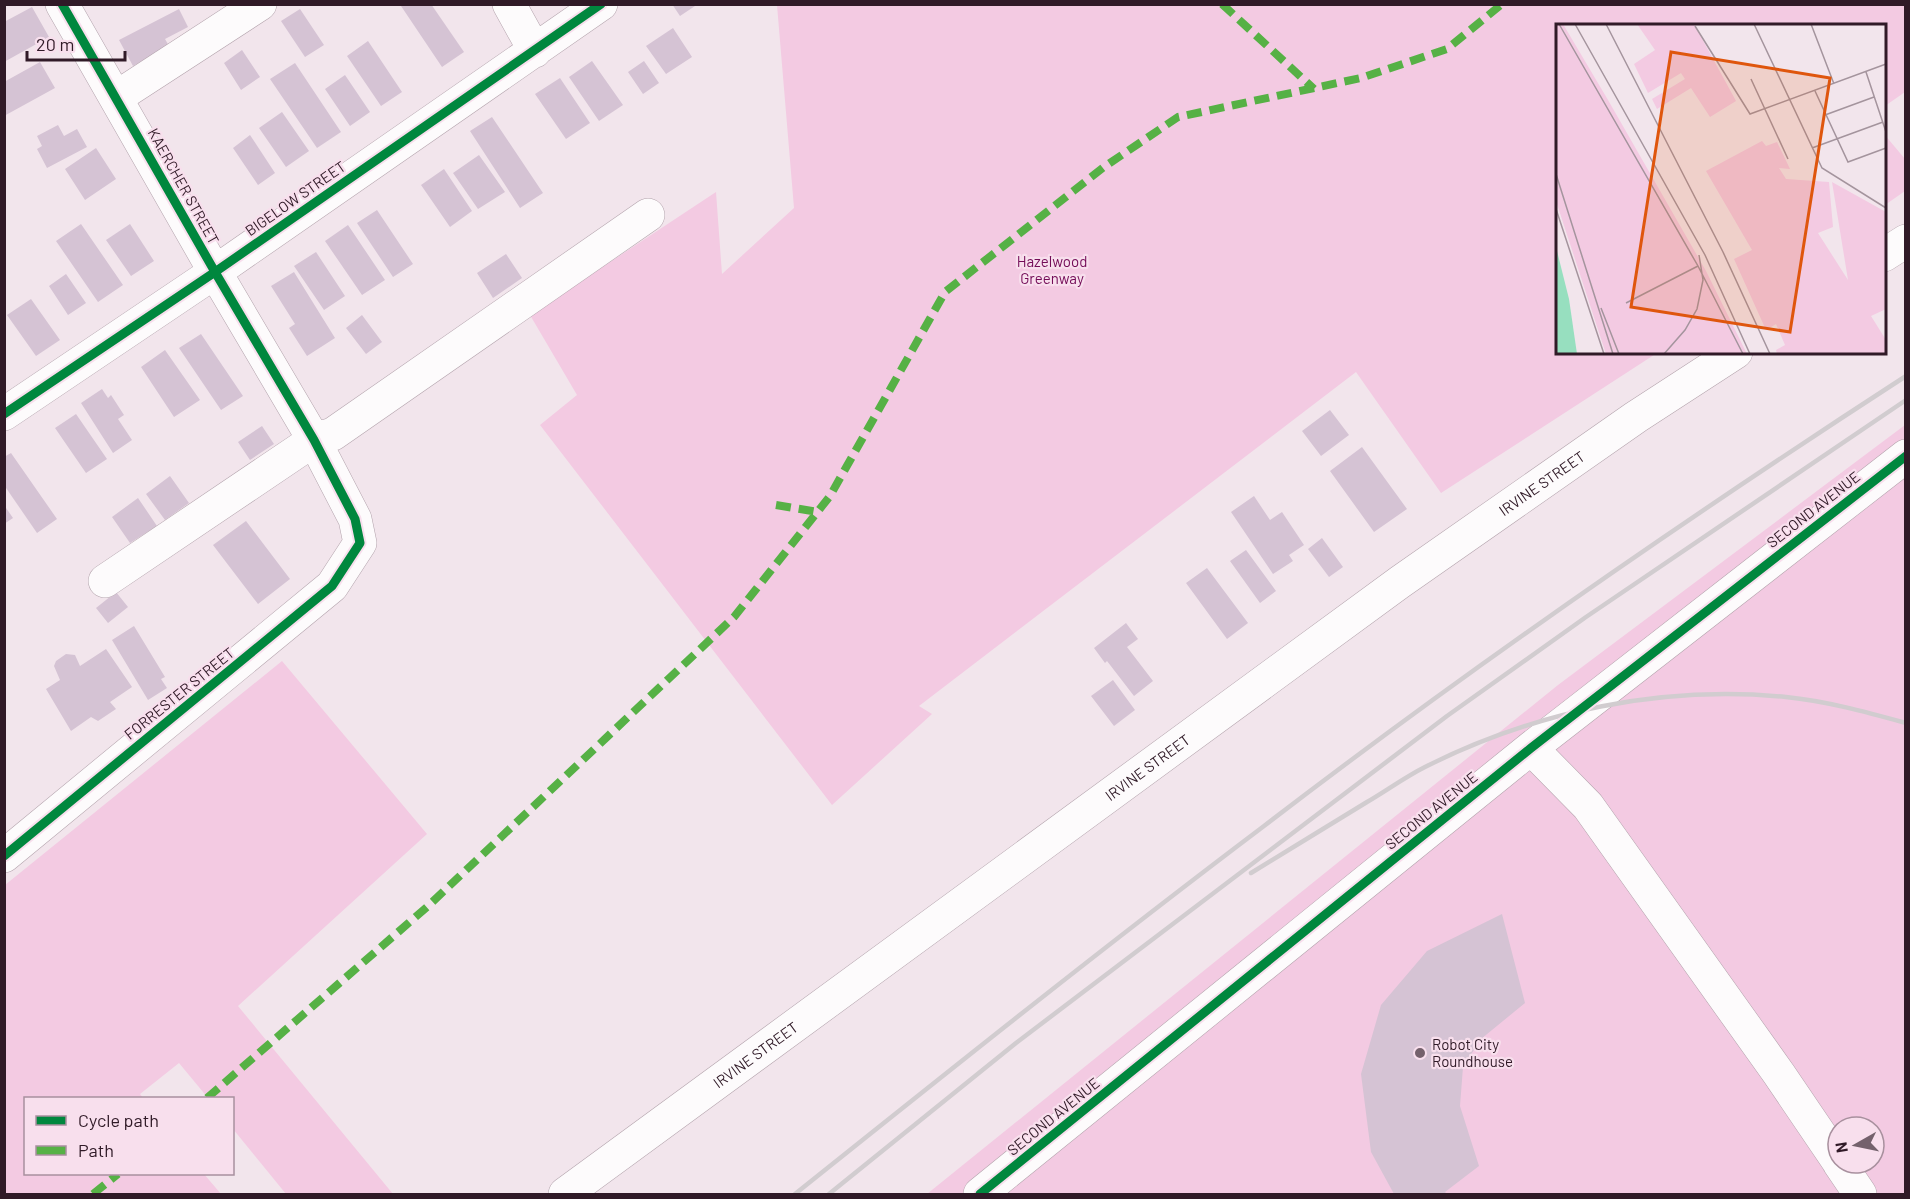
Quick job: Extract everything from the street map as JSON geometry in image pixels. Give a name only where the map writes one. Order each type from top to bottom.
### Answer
[{"type":"street","name":"KAERCHER STREET","points":[[62,4],[314,440],[355,519],[360,543]]},
{"type":"street","points":[[117,97],[260,4]]},
{"type":"street","points":[[509,4],[535,51]]},
{"type":"street","name":"BIGELOW STREET","points":[[4,414],[215,272],[601,4]]},
{"type":"street","points":[[105,581],[314,440],[333,434],[648,215]]},
{"type":"street","points":[[1886,254],[1905,241]]},
{"type":"street","name":"IRVINE STREET","points":[[565,1194],[1400,582],[1636,417],[1733,354]]},
{"type":"street","name":"SECOND AVENUE","points":[[980,1194],[1531,748],[1905,456]]},
{"type":"street","name":"FORRESTER STREET","points":[[4,856],[332,586],[360,543]]},
{"type":"street","points":[[1531,748],[1588,806],[1779,1074],[1826,1144]]},
{"type":"street","points":[[1847,1175],[1860,1194]]},
{"type":"green space","name":"Hazelwood Greenway","points":[[777,5],[1905,5],[1905,92],[1886,105],[1886,24],[1556,24],[1556,354],[1655,354],[1441,493],[1356,372],[919,706],[932,714],[832,805],[540,425],[577,395],[530,315],[716,192],[722,274],[794,208]]},
{"type":"green space","points":[[1886,136],[1905,159],[1905,191],[1886,204]]},
{"type":"green space","points":[[1905,425],[1905,1194],[927,1194],[1558,685]]},
{"type":"green space","points":[[282,661],[427,834],[238,1006],[393,1194],[286,1194],[234,1130],[234,1097],[207,1097],[179,1063],[140,1094],[142,1097],[24,1097],[24,1175],[205,1175],[221,1194],[5,1194],[5,885]]},
{"type":"building","points":[[403,4],[431,4],[464,52],[442,67],[401,6]]},
{"type":"building","points":[[672,4],[698,4],[680,16]]},
{"type":"building","points":[[32,7],[49,37],[4,62],[4,22]]},
{"type":"building","points":[[179,9],[188,27],[165,39],[169,46],[133,66],[119,40]]},
{"type":"building","points":[[300,9],[324,45],[305,57],[281,21]]},
{"type":"building","points":[[673,28],[692,57],[666,74],[646,46]]},
{"type":"building","points":[[368,41],[402,92],[381,106],[347,56]]},
{"type":"building","points":[[242,50],[260,77],[241,90],[224,63]]},
{"type":"building","points":[[592,61],[623,105],[599,121],[569,77]]},
{"type":"building","points":[[644,61],[659,83],[643,94],[628,72]]},
{"type":"building","points":[[40,62],[55,88],[4,116],[4,82]]},
{"type":"building","points":[[295,63],[341,132],[317,148],[270,79]]},
{"type":"building","points":[[345,75],[370,112],[350,126],[325,89]]},
{"type":"building","points":[[560,78],[590,123],[566,139],[535,94]]},
{"type":"building","points":[[282,112],[309,151],[286,167],[259,128]]},
{"type":"building","points":[[492,117],[543,193],[520,208],[470,131]]},
{"type":"building","points":[[58,125],[64,136],[77,129],[87,147],[47,168],[37,149],[42,146],[37,136]]},
{"type":"building","points":[[250,135],[275,173],[258,185],[233,148]]},
{"type":"building","points":[[96,148],[116,179],[85,200],[65,169]]},
{"type":"building","points":[[479,155],[505,192],[478,209],[453,173]]},
{"type":"building","points":[[444,169],[472,211],[450,227],[421,185]]},
{"type":"building","points":[[377,210],[413,264],[393,277],[357,223]]},
{"type":"building","points":[[81,224],[123,285],[98,302],[56,241]]},
{"type":"building","points":[[130,224],[154,261],[131,276],[106,240]]},
{"type":"building","points":[[348,225],[385,280],[362,295],[325,241]]},
{"type":"building","points":[[316,252],[345,296],[324,310],[294,266]]},
{"type":"building","points":[[506,254],[522,278],[493,298],[477,273]]},
{"type":"building","points":[[294,272],[335,338],[307,356],[289,328],[295,324],[271,286]]},
{"type":"building","points":[[66,274],[86,303],[68,315],[49,286]]},
{"type":"building","points":[[31,299],[60,340],[36,356],[7,315]]},
{"type":"building","points":[[362,315],[382,342],[366,354],[346,328]]},
{"type":"building","points":[[201,334],[243,396],[221,410],[179,348]]},
{"type":"building","points":[[165,350],[200,400],[174,417],[141,367]]},
{"type":"building","points":[[102,389],[108,398],[111,395],[124,415],[118,419],[132,440],[113,453],[81,403]]},
{"type":"building","points":[[1330,410],[1349,435],[1321,456],[1302,431]]},
{"type":"building","points":[[76,414],[107,459],[86,473],[55,428]]},
{"type":"building","points":[[262,426],[274,444],[250,460],[238,442]]},
{"type":"building","points":[[1362,447],[1407,509],[1374,532],[1330,471]]},
{"type":"building","points":[[11,453],[57,519],[37,533],[4,485],[4,457]]},
{"type":"building","points":[[170,476],[189,503],[165,520],[146,494]]},
{"type":"building","points":[[1254,496],[1270,520],[1282,512],[1304,545],[1289,555],[1293,561],[1273,574],[1231,512]]},
{"type":"building","points":[[138,498],[157,526],[130,543],[112,517]]},
{"type":"building","points":[[4,505],[13,518],[4,524]]},
{"type":"building","points":[[246,521],[290,579],[258,604],[213,545]]},
{"type":"building","points":[[1322,538],[1343,567],[1329,577],[1308,549]]},
{"type":"building","points":[[1246,550],[1276,591],[1260,603],[1230,561]]},
{"type":"building","points":[[1207,568],[1248,623],[1227,639],[1186,583]]},
{"type":"building","points":[[116,592],[128,607],[108,623],[96,608]]},
{"type":"building","points":[[1126,623],[1138,639],[1127,647],[1153,681],[1134,696],[1094,648]]},
{"type":"building","points":[[134,626],[165,677],[161,679],[167,688],[148,700],[112,640]]},
{"type":"building","points":[[106,649],[132,687],[110,702],[116,709],[98,721],[91,717],[71,731],[46,689],[60,680],[54,666],[56,661],[66,654],[75,655],[80,666]]},
{"type":"building","points":[[1113,680],[1135,710],[1114,726],[1091,696]]},
{"type":"building","name":"Robot City Roundhouse","points":[[1502,914],[1525,1003],[1481,1039],[1463,1067],[1460,1106],[1479,1166],[1445,1192],[1447,1194],[1394,1194],[1371,1152],[1361,1074],[1381,1005],[1427,951]]},
{"type":"railway","points":[[795,1194],[1145,917],[1342,767],[1580,595],[1742,484],[1906,376]]},
{"type":"railway","points":[[829,1194],[1016,1043],[1447,716],[1586,617],[1906,400]]},
{"type":"railway","points":[[1251,873],[1425,767],[1467,747],[1511,731],[1601,706],[1647,699],[1739,694],[1816,701],[1906,723]]},
{"type":"marked path","points":[[1222,4],[1314,89]]},
{"type":"marked path","points":[[208,1097],[427,907],[734,617],[830,496],[945,292],[1104,167],[1178,117],[1361,78],[1447,49],[1502,4]]},
{"type":"marked path","points":[[776,505],[818,512]]},
{"type":"marked path","points":[[93,1194],[117,1175]]},
{"type":"cycle path","points":[[4,856],[332,586],[360,543],[355,519],[314,440],[62,4]]},
{"type":"cycle path","points":[[4,414],[215,272],[601,4]]},
{"type":"cycle path","points":[[980,1194],[1531,748],[1906,456]]},
{"type":"place","name":"Robot City Roundhouse","points":[[1420,1053]]}]
